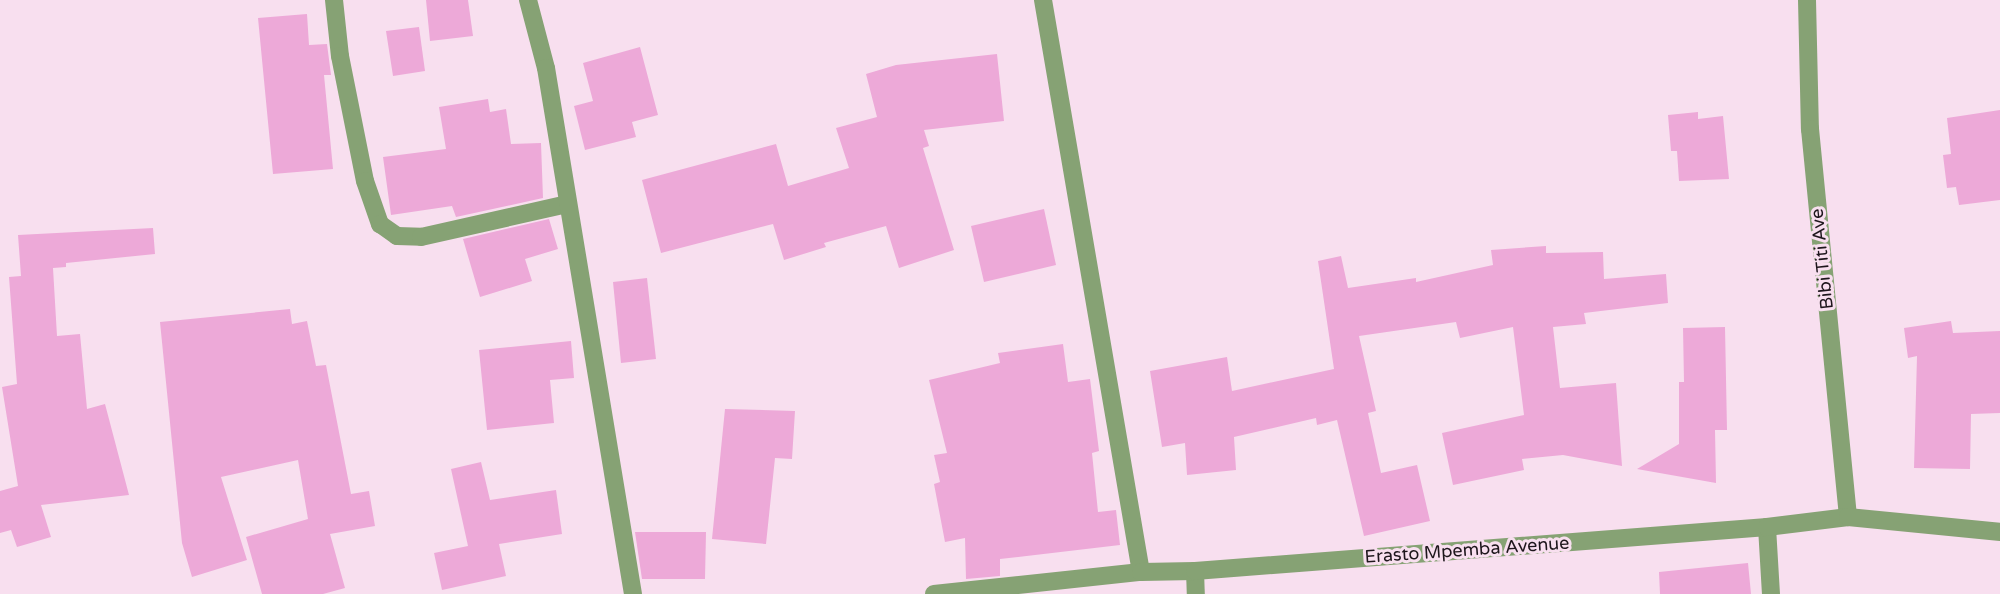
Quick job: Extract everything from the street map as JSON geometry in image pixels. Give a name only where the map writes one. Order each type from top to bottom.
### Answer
[{"type":"street","points":[[334,0],[340,57],[365,181],[380,224],[397,236],[421,237],[567,204]]},
{"type":"street","points":[[528,0],[546,68],[633,594]]},
{"type":"street","points":[[1043,0],[1140,572]]},
{"type":"street","name":"Bibi Titi Ave","points":[[1806,0],[1809,129],[1848,517]]},
{"type":"street","name":"Erasto Mpemba Avenue","points":[[934,594],[1140,572],[1195,572],[1767,527],[1848,517],[2000,532]]},
{"type":"street","points":[[1767,527],[1771,594]]},
{"type":"street","points":[[1195,572],[1196,594]]},
{"type":"building","points":[[426,0],[468,0],[473,36],[430,41]]},
{"type":"building","points":[[307,14],[309,45],[327,44],[331,75],[324,75],[333,169],[273,174],[258,18]]},
{"type":"building","points":[[419,27],[425,71],[393,76],[386,31]]},
{"type":"building","points":[[640,47],[658,115],[632,122],[636,137],[585,150],[574,106],[593,101],[583,63]]},
{"type":"building","points":[[997,54],[1004,121],[924,130],[929,146],[923,148],[954,250],[899,268],[886,226],[824,243],[826,247],[784,260],[773,224],[661,253],[642,180],[776,144],[788,186],[849,168],[836,128],[877,117],[866,74],[896,65]]},
{"type":"building","points":[[488,99],[490,112],[506,109],[511,144],[541,143],[543,198],[456,217],[452,206],[391,215],[383,157],[446,149],[439,107]]},
{"type":"building","points":[[2000,110],[2000,200],[1959,205],[1956,187],[1947,188],[1943,155],[1951,154],[1947,118]]},
{"type":"building","points":[[1698,112],[1698,119],[1723,116],[1729,179],[1679,181],[1677,151],[1671,151],[1668,115]]},
{"type":"building","points":[[1044,209],[1056,265],[984,282],[971,226]]},
{"type":"building","points":[[549,219],[558,249],[525,259],[532,281],[480,297],[463,239]]},
{"type":"building","points":[[153,228],[155,254],[66,263],[66,267],[53,268],[57,336],[80,334],[87,409],[105,404],[129,495],[41,505],[51,537],[17,547],[11,530],[0,533],[0,491],[18,486],[2,387],[17,384],[9,277],[21,276],[18,235]]},
{"type":"building","points":[[1546,246],[1546,253],[1603,252],[1604,279],[1666,274],[1668,303],[1584,313],[1586,324],[1553,327],[1560,388],[1616,383],[1622,466],[1563,455],[1522,459],[1524,470],[1453,485],[1442,433],[1524,415],[1513,327],[1460,338],[1456,322],[1359,336],[1376,411],[1368,413],[1381,473],[1417,465],[1430,521],[1364,536],[1337,420],[1317,425],[1316,418],[1234,437],[1236,470],[1187,475],[1185,443],[1162,447],[1150,371],[1227,357],[1232,391],[1334,369],[1318,261],[1341,256],[1348,288],[1416,278],[1416,282],[1493,265],[1491,250]]},
{"type":"building","points":[[647,278],[656,359],[621,363],[613,282]]},
{"type":"building","points":[[290,309],[292,324],[307,321],[316,366],[326,365],[351,494],[369,491],[375,526],[330,534],[345,588],[323,594],[262,594],[246,537],[308,519],[298,460],[221,477],[247,560],[192,577],[182,543],[160,322]]},
{"type":"building","points":[[1951,321],[1953,333],[2000,331],[2000,413],[1971,414],[1970,469],[1914,468],[1917,356],[1908,358],[1904,328]]},
{"type":"building","points":[[1725,327],[1727,430],[1715,430],[1716,483],[1637,469],[1679,444],[1679,382],[1684,382],[1683,328]]},
{"type":"building","points":[[571,341],[574,378],[550,380],[554,423],[487,430],[479,350]]},
{"type":"building","points":[[1063,344],[1068,382],[1090,379],[1099,451],[1092,453],[1098,512],[1116,510],[1120,545],[1000,559],[1000,576],[966,579],[965,538],[945,542],[934,484],[940,482],[934,455],[947,453],[929,380],[1000,363],[998,353]]},
{"type":"building","points":[[725,409],[795,411],[792,459],[775,458],[766,544],[712,539]]},
{"type":"building","points":[[481,462],[490,500],[556,490],[562,534],[499,544],[506,576],[442,590],[434,553],[468,546],[451,469]]},
{"type":"building","points":[[635,532],[706,532],[705,579],[642,579]]},
{"type":"building","points":[[1748,563],[1751,594],[1660,594],[1659,572]]}]
